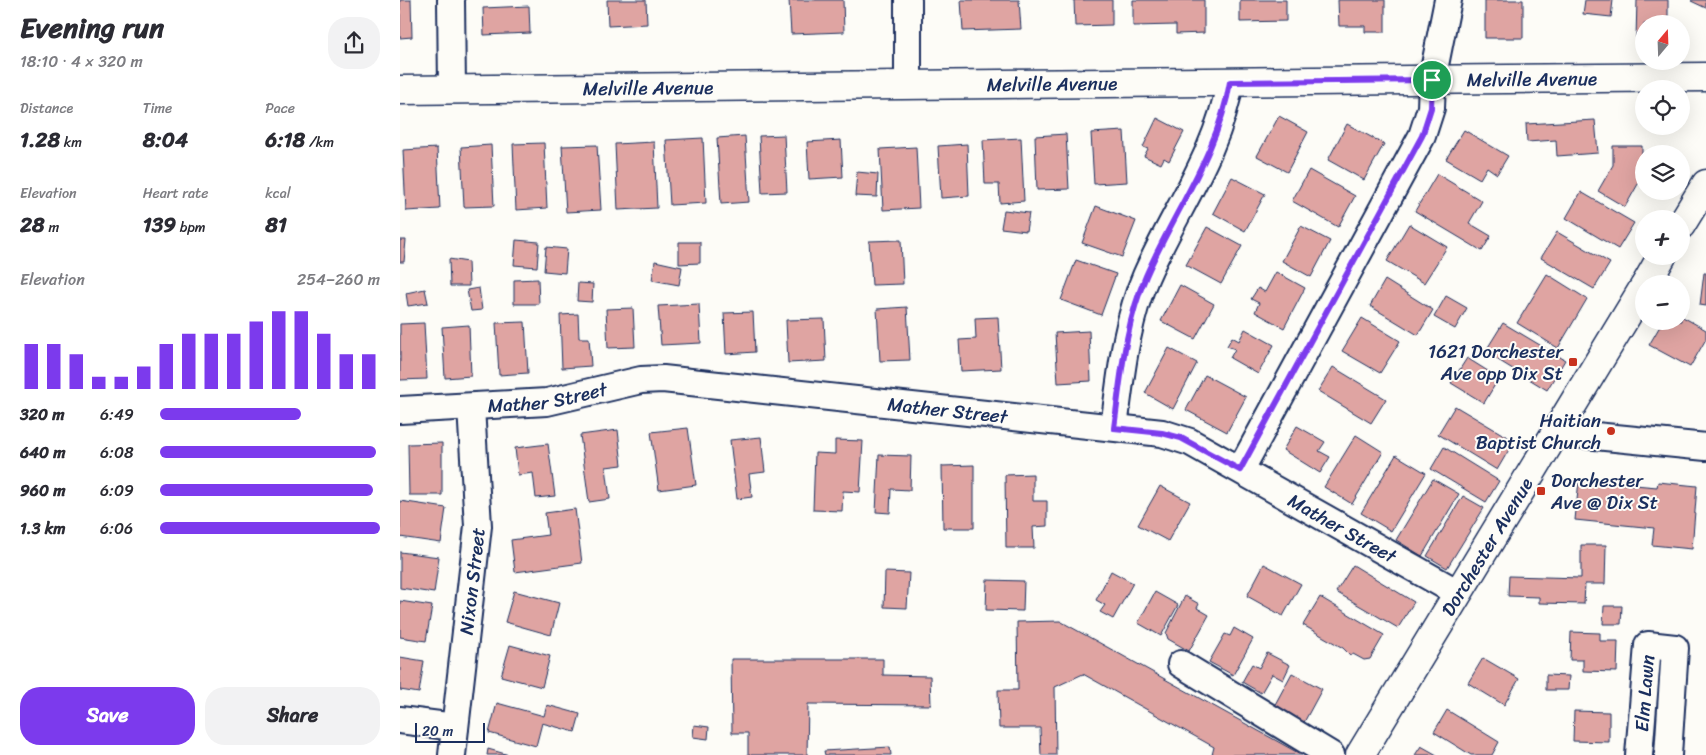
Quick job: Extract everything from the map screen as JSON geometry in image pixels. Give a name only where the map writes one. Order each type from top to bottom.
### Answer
[{"type":"street","points":[[451,0],[452,89]]},
{"type":"street","points":[[908,0],[908,84]]},
{"type":"street","points":[[1240,470],[1422,136],[1431,108],[1432,80],[1448,0]]},
{"type":"street","name":"Melville Avenue","points":[[400,90],[1706,77]]},
{"type":"street","points":[[1114,428],[1127,337],[1135,306],[1153,262],[1213,138],[1224,111],[1230,82]]},
{"type":"street","points":[[1690,210],[1706,184]]},
{"type":"street","name":"Dorchester Avenue","points":[[1360,755],[1635,302]]},
{"type":"street","name":"Mather Street","points":[[400,410],[547,402],[641,380],[663,379],[1162,433],[1181,438],[1458,593]]},
{"type":"street","name":"Nixon Street","points":[[452,755],[478,526],[471,407]]},
{"type":"street","points":[[1556,432],[1706,447]]},
{"type":"street","name":"Elm Lawn","points":[[1639,754],[1648,645],[1675,648],[1668,755]]},
{"type":"street","points":[[1182,664],[1331,755]]},
{"type":"street","points":[[400,720],[455,726]]},
{"type":"street","points":[[1639,754],[1668,755]]},
{"type":"building","points":[[400,0],[411,0],[412,37],[400,38]]},
{"type":"building","points":[[607,0],[646,0],[647,24],[608,26]]},
{"type":"building","points":[[789,0],[843,0],[844,32],[791,34]]},
{"type":"building","points":[[961,0],[1019,0],[1021,29],[963,31]]},
{"type":"building","points":[[1074,0],[1112,0],[1112,25],[1075,26]]},
{"type":"building","points":[[1133,0],[1204,0],[1204,33],[1176,34],[1176,25],[1133,26]]},
{"type":"building","points":[[1240,0],[1286,0],[1286,21],[1240,22]]},
{"type":"building","points":[[1338,0],[1385,0],[1385,32],[1365,32],[1365,26],[1339,26]]},
{"type":"building","points":[[1485,0],[1523,0],[1523,38],[1485,38]]},
{"type":"building","points":[[1585,0],[1613,0],[1611,17],[1583,14]]},
{"type":"building","points":[[1637,0],[1668,0],[1668,15],[1637,15]]},
{"type":"building","points":[[1706,0],[1706,8],[1691,1]]},
{"type":"building","points":[[529,6],[530,33],[484,35],[483,8]]},
{"type":"building","points":[[1279,116],[1308,132],[1287,172],[1257,156]]},
{"type":"building","points":[[1157,118],[1184,132],[1169,161],[1164,158],[1161,164],[1144,156],[1148,149],[1143,147]]},
{"type":"building","points":[[1595,120],[1598,153],[1557,156],[1556,140],[1527,142],[1526,124]]},
{"type":"building","points":[[1347,124],[1384,144],[1364,180],[1328,160]]},
{"type":"building","points":[[1464,130],[1508,156],[1497,174],[1487,167],[1480,179],[1446,159]]},
{"type":"building","points":[[1124,131],[1127,182],[1094,184],[1091,133]]},
{"type":"building","points":[[1066,134],[1069,189],[1037,190],[1035,136]]},
{"type":"building","points":[[784,135],[787,192],[762,193],[759,136]]},
{"type":"building","points":[[745,136],[749,202],[721,204],[717,138]]},
{"type":"building","points":[[703,138],[706,203],[670,205],[666,140]]},
{"type":"building","points":[[1021,138],[1024,201],[1000,203],[999,184],[985,184],[983,140]]},
{"type":"building","points":[[841,140],[843,177],[809,179],[807,142]]},
{"type":"building","points":[[654,142],[657,208],[618,210],[615,144]]},
{"type":"building","points":[[544,143],[547,208],[516,210],[513,144]]},
{"type":"building","points":[[967,144],[969,196],[941,198],[938,146]]},
{"type":"building","points":[[491,145],[494,206],[464,207],[461,147]]},
{"type":"building","points":[[597,145],[601,210],[566,212],[562,146]]},
{"type":"building","points":[[1613,146],[1635,146],[1635,189],[1625,207],[1598,191],[1613,165]]},
{"type":"building","points":[[916,147],[919,208],[883,210],[880,149]]},
{"type":"building","points":[[437,148],[440,209],[406,211],[403,150]]},
{"type":"building","points":[[1309,170],[1355,196],[1338,227],[1292,201]]},
{"type":"building","points":[[857,172],[878,174],[877,197],[855,196]]},
{"type":"building","points":[[1437,174],[1482,201],[1469,223],[1491,236],[1482,251],[1415,211]]},
{"type":"building","points":[[1232,177],[1265,194],[1245,231],[1213,213]]},
{"type":"building","points":[[1581,192],[1634,223],[1618,249],[1566,218]]},
{"type":"building","points":[[1096,206],[1136,221],[1122,257],[1082,243]]},
{"type":"building","points":[[1004,210],[1029,213],[1026,231],[1001,228]]},
{"type":"building","points":[[1409,224],[1447,247],[1424,283],[1387,261]]},
{"type":"building","points":[[1301,226],[1330,241],[1311,277],[1282,261]]},
{"type":"building","points":[[1207,227],[1242,246],[1221,284],[1186,265]]},
{"type":"building","points":[[1557,232],[1610,263],[1594,289],[1541,258]]},
{"type":"building","points":[[400,240],[406,240],[404,262],[400,262]]},
{"type":"building","points":[[516,240],[539,242],[537,267],[514,265]]},
{"type":"building","points":[[901,240],[903,284],[872,285],[869,241]]},
{"type":"building","points":[[679,242],[700,242],[700,263],[679,264]]},
{"type":"building","points":[[546,247],[567,249],[565,273],[544,271]]},
{"type":"building","points":[[449,259],[468,262],[469,286],[450,286]]},
{"type":"building","points":[[1076,260],[1116,274],[1101,315],[1061,300]]},
{"type":"building","points":[[655,261],[682,267],[679,285],[652,280]]},
{"type":"building","points":[[1276,272],[1305,288],[1284,328],[1255,312],[1259,303],[1251,299],[1258,288],[1265,292]]},
{"type":"building","points":[[1704,273],[1706,273],[1706,306],[1700,305]]},
{"type":"building","points":[[1547,274],[1587,299],[1558,348],[1517,323]]},
{"type":"building","points":[[538,279],[539,304],[514,304],[514,280]]},
{"type":"building","points":[[1385,280],[1433,310],[1418,335],[1370,306]]},
{"type":"building","points":[[578,283],[593,284],[592,302],[577,301]]},
{"type":"building","points":[[1180,285],[1214,304],[1195,339],[1161,321]]},
{"type":"building","points":[[479,288],[482,310],[471,311],[467,290]]},
{"type":"building","points":[[425,289],[428,303],[408,306],[406,293]]},
{"type":"building","points":[[1446,296],[1467,308],[1455,329],[1434,317]]},
{"type":"building","points":[[699,304],[701,343],[661,345],[658,306]]},
{"type":"building","points":[[907,307],[910,360],[880,361],[877,309]]},
{"type":"building","points":[[633,308],[635,347],[608,348],[606,309]]},
{"type":"building","points":[[753,312],[755,352],[726,354],[724,313]]},
{"type":"building","points":[[578,314],[579,338],[589,338],[591,366],[562,368],[560,315]]},
{"type":"building","points":[[998,317],[1001,369],[961,371],[959,340],[976,339],[975,318]]},
{"type":"building","points":[[1362,318],[1400,341],[1380,373],[1342,351]]},
{"type":"building","points":[[824,319],[826,361],[788,363],[786,320]]},
{"type":"building","points":[[1690,321],[1706,330],[1706,339],[1690,367],[1649,345],[1658,330],[1690,330]]},
{"type":"building","points":[[525,322],[528,373],[499,375],[496,323]]},
{"type":"building","points":[[424,323],[427,379],[400,380],[400,324]]},
{"type":"building","points":[[1503,323],[1565,360],[1547,390],[1485,352]]},
{"type":"building","points":[[469,325],[471,376],[445,378],[442,327]]},
{"type":"building","points":[[1245,329],[1274,345],[1258,374],[1230,358],[1235,349],[1227,346],[1232,337],[1239,341]]},
{"type":"building","points":[[1089,331],[1091,381],[1058,383],[1055,333]]},
{"type":"building","points":[[1169,348],[1197,363],[1173,409],[1145,393]]},
{"type":"building","points":[[1467,358],[1499,378],[1484,403],[1451,383]]},
{"type":"building","points":[[1333,367],[1386,399],[1371,423],[1318,391]]},
{"type":"building","points":[[1205,375],[1246,397],[1227,432],[1186,410]]},
{"type":"building","points":[[1455,406],[1514,441],[1497,470],[1438,434]]},
{"type":"building","points":[[1297,426],[1325,442],[1319,451],[1330,457],[1320,473],[1283,450]]},
{"type":"building","points":[[688,428],[696,485],[659,490],[651,432]]},
{"type":"building","points":[[618,430],[622,465],[606,467],[610,499],[589,502],[580,435]]},
{"type":"building","points":[[1356,435],[1383,452],[1352,504],[1324,487]]},
{"type":"building","points":[[761,437],[765,472],[749,474],[752,497],[737,499],[730,440]]},
{"type":"building","points":[[835,440],[863,441],[860,492],[843,491],[842,511],[813,510],[815,453],[835,454]]},
{"type":"building","points":[[442,443],[442,495],[409,495],[408,444]]},
{"type":"building","points":[[548,444],[555,496],[536,498],[533,473],[518,475],[515,448]]},
{"type":"building","points":[[1444,447],[1499,481],[1486,502],[1431,469]]},
{"type":"building","points":[[879,455],[911,456],[910,490],[891,489],[890,513],[876,512]]},
{"type":"building","points":[[1396,455],[1426,473],[1391,531],[1361,513]]},
{"type":"building","points":[[974,465],[974,528],[943,528],[942,466]]},
{"type":"building","points":[[1033,474],[1033,501],[1047,501],[1047,526],[1033,527],[1034,548],[1006,548],[1005,475]]},
{"type":"building","points":[[1433,479],[1459,494],[1422,556],[1396,540]]},
{"type":"building","points":[[1579,480],[1657,487],[1658,482],[1697,486],[1692,549],[1652,545],[1654,528],[1575,520]]},
{"type":"building","points":[[1160,486],[1190,502],[1168,541],[1138,525]]},
{"type":"building","points":[[1463,496],[1484,508],[1447,568],[1427,556]]},
{"type":"building","points":[[400,501],[446,508],[441,543],[400,537]]},
{"type":"building","points":[[575,509],[582,563],[515,572],[511,540],[548,535],[545,513]]},
{"type":"building","points":[[1581,545],[1606,545],[1605,584],[1585,584],[1584,604],[1539,603],[1539,597],[1508,596],[1509,576],[1581,578]]},
{"type":"building","points":[[400,552],[439,557],[434,593],[400,588]]},
{"type":"building","points":[[1264,564],[1301,584],[1283,616],[1247,596]]},
{"type":"building","points":[[1353,565],[1414,602],[1398,628],[1336,592]]},
{"type":"building","points":[[1111,571],[1133,583],[1113,619],[1100,612],[1105,605],[1096,600]]},
{"type":"building","points":[[885,572],[909,573],[907,608],[884,607]]},
{"type":"building","points":[[987,580],[1024,581],[1023,611],[986,610]]},
{"type":"building","points":[[514,591],[559,603],[551,635],[505,622]]},
{"type":"building","points":[[1155,592],[1178,605],[1161,636],[1138,623]]},
{"type":"building","points":[[1185,596],[1199,604],[1197,608],[1209,615],[1189,651],[1168,639],[1166,633]]},
{"type":"building","points":[[1320,597],[1384,635],[1370,659],[1364,660],[1353,654],[1350,655],[1343,648],[1303,625]]},
{"type":"building","points":[[400,601],[432,606],[426,641],[400,637]]},
{"type":"building","points":[[1604,606],[1622,606],[1621,624],[1603,624]]},
{"type":"building","points":[[1060,621],[1302,755],[1212,755],[1214,747],[1083,674],[1055,687],[1056,755],[1041,755],[1040,728],[999,728],[998,690],[1018,690],[1017,622]]},
{"type":"building","points":[[1234,628],[1253,639],[1233,675],[1209,662],[1225,634],[1230,636]]},
{"type":"building","points":[[1571,632],[1600,633],[1600,641],[1618,641],[1617,672],[1583,671],[1583,660],[1570,660]]},
{"type":"building","points":[[510,645],[550,656],[542,687],[501,676]]},
{"type":"building","points":[[1267,653],[1290,665],[1283,680],[1272,674],[1261,693],[1242,682],[1252,664],[1259,668]]},
{"type":"building","points":[[400,657],[424,661],[419,693],[400,690]]},
{"type":"building","points":[[1483,658],[1519,679],[1504,705],[1468,683]]},
{"type":"building","points":[[731,659],[883,659],[883,675],[930,676],[931,705],[808,704],[807,755],[748,755],[748,733],[732,733]]},
{"type":"building","points":[[1292,673],[1322,689],[1302,726],[1272,710]]},
{"type":"building","points":[[1546,675],[1569,676],[1568,690],[1546,690]]},
{"type":"building","points":[[497,703],[544,716],[547,705],[580,714],[575,732],[542,723],[536,746],[489,733]]},
{"type":"building","points":[[1447,710],[1499,742],[1492,755],[1471,755],[1434,732]]},
{"type":"building","points":[[1574,711],[1609,712],[1609,742],[1573,741]]},
{"type":"building","points":[[694,725],[709,727],[708,739],[693,737]]},
{"type":"building","points":[[1421,746],[1437,755],[1415,755]]},
{"type":"building","points":[[890,747],[891,755],[825,755],[824,751]]},
{"type":"building","points":[[488,749],[509,755],[487,755]]},
{"type":"place","name":"1621 Dorchester Ave opp Dix St","points":[[1573,362]]},
{"type":"place","name":"Haitian Baptist Church","points":[[1611,431]]},
{"type":"place","name":"Dorchester Ave @ Dix St","points":[[1541,491]]},
{"type":"route","points":[[1432,80],[1431,108],[1422,136],[1240,470],[1181,438],[1162,433],[1114,428],[1127,337],[1135,306],[1146,276],[1213,138],[1224,111],[1230,82],[1432,80]]}]
